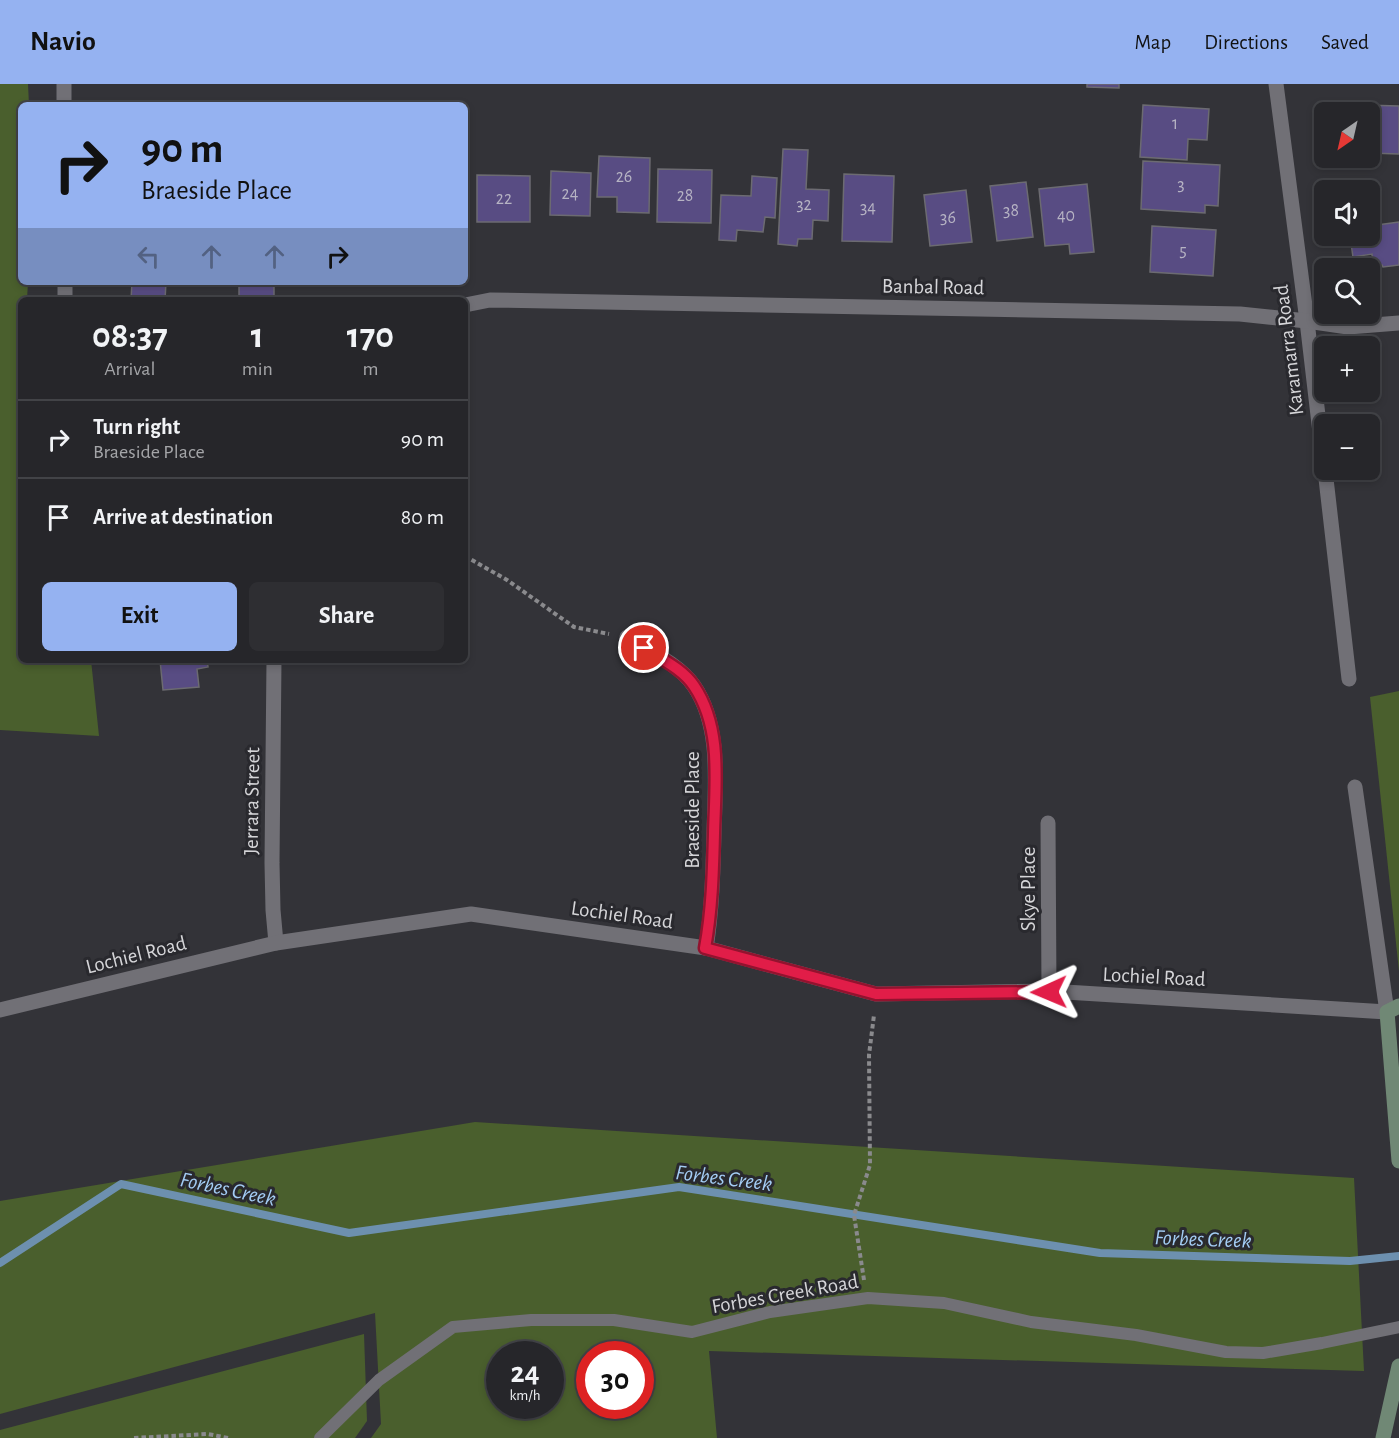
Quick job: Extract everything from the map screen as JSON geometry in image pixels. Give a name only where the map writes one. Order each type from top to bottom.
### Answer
[{"type":"street","points":[[64,84],[64,102]]},
{"type":"street","name":"Karamarra Road","points":[[1276,84],[1318,414]]},
{"type":"street","name":"Banbal Road","points":[[468,304],[490,300],[1097,311],[1240,314],[1348,327],[1399,323]]},
{"type":"street","name":"Karamarra Road","points":[[1326,480],[1349,679]]},
{"type":"street","name":"Braeside Place","points":[[627,637],[677,668],[693,684],[701,697],[713,735],[716,760],[712,901],[705,948]]},
{"type":"street","name":"Jerrara Street","points":[[274,663],[272,863],[276,942]]},
{"type":"street","points":[[1355,787],[1393,1009],[1399,1161]]},
{"type":"street","name":"Skye Place","points":[[1048,823],[1049,992]]},
{"type":"street","name":"Lochiel Road","points":[[0,1010],[276,942],[471,914],[705,948],[876,994],[1049,992],[1393,1009]]},
{"type":"street","points":[[1383,1438],[1399,1366]]},
{"type":"lane","name":"Forbes Creek Road","points":[[320,1438],[379,1380],[453,1327],[531,1320],[614,1320],[692,1332],[770,1312],[868,1298],[944,1303],[1031,1322],[1136,1335],[1226,1352],[1263,1353],[1399,1326]]},
{"type":"path","points":[[468,558],[507,580],[574,627],[627,637]]},
{"type":"path","points":[[863,1271],[854,1215],[870,1165],[869,1055],[876,994]]},
{"type":"path","points":[[134,1438],[208,1434],[228,1438]]},
{"type":"green space","points":[[0,84],[28,84],[29,102],[18,102],[18,285],[28,285],[27,297],[18,297],[18,663],[91,663],[99,736],[0,730]]},
{"type":"green space","points":[[1399,691],[1399,971],[1370,697]]},
{"type":"green space","points":[[475,1122],[1354,1178],[1364,1371],[709,1351],[717,1438],[371,1438],[381,1424],[375,1313],[0,1414],[0,1201]]},
{"type":"green space","points":[[364,1334],[367,1421],[355,1438],[0,1438],[0,1430]]},
{"type":"building","points":[[1087,84],[1119,84],[1119,88],[1087,87]]},
{"type":"building","points":[[1143,105],[1209,109],[1207,140],[1188,139],[1187,160],[1140,157]]},
{"type":"building","points":[[1380,105],[1399,106],[1399,154],[1380,153]]},
{"type":"building","points":[[783,149],[808,150],[806,189],[829,190],[828,221],[813,220],[812,239],[798,239],[797,246],[778,244]]},
{"type":"building","points":[[599,156],[650,158],[649,213],[617,212],[617,197],[597,197]]},
{"type":"building","points":[[1143,161],[1220,165],[1218,206],[1205,205],[1205,213],[1141,209]]},
{"type":"building","points":[[658,169],[712,170],[711,223],[657,222]]},
{"type":"building","points":[[551,171],[591,173],[590,216],[550,215]]},
{"type":"building","points":[[844,174],[894,176],[892,242],[842,241]]},
{"type":"building","points":[[477,175],[530,176],[530,222],[477,222]]},
{"type":"building","points":[[752,176],[777,178],[775,218],[765,217],[763,232],[737,230],[736,241],[719,240],[721,195],[751,196]]},
{"type":"building","points":[[1026,182],[1033,237],[997,241],[990,186]]},
{"type":"building","points":[[1087,184],[1094,252],[1070,254],[1069,244],[1045,246],[1039,189]]},
{"type":"building","points":[[966,190],[972,242],[930,246],[924,195]]},
{"type":"building","points":[[1399,222],[1399,265],[1383,267],[1380,265],[1380,258],[1372,258],[1372,254],[1353,257],[1351,246],[1380,246],[1380,225]]},
{"type":"building","points":[[1152,226],[1216,230],[1213,276],[1150,272]]},
{"type":"building","points":[[132,285],[166,285],[165,297],[131,297]]},
{"type":"building","points":[[239,285],[274,285],[274,297],[239,297]]},
{"type":"building","points":[[160,663],[207,663],[208,667],[197,669],[199,687],[163,690]]},
{"type":"waterway","name":"Forbes Creek","points":[[0,1263],[121,1184],[349,1233],[679,1187],[1100,1253],[1350,1261],[1399,1256]]},
{"type":"route","points":[[644,648],[677,668],[693,684],[701,697],[713,735],[716,760],[712,901],[705,948],[876,994],[1049,992]]}]
